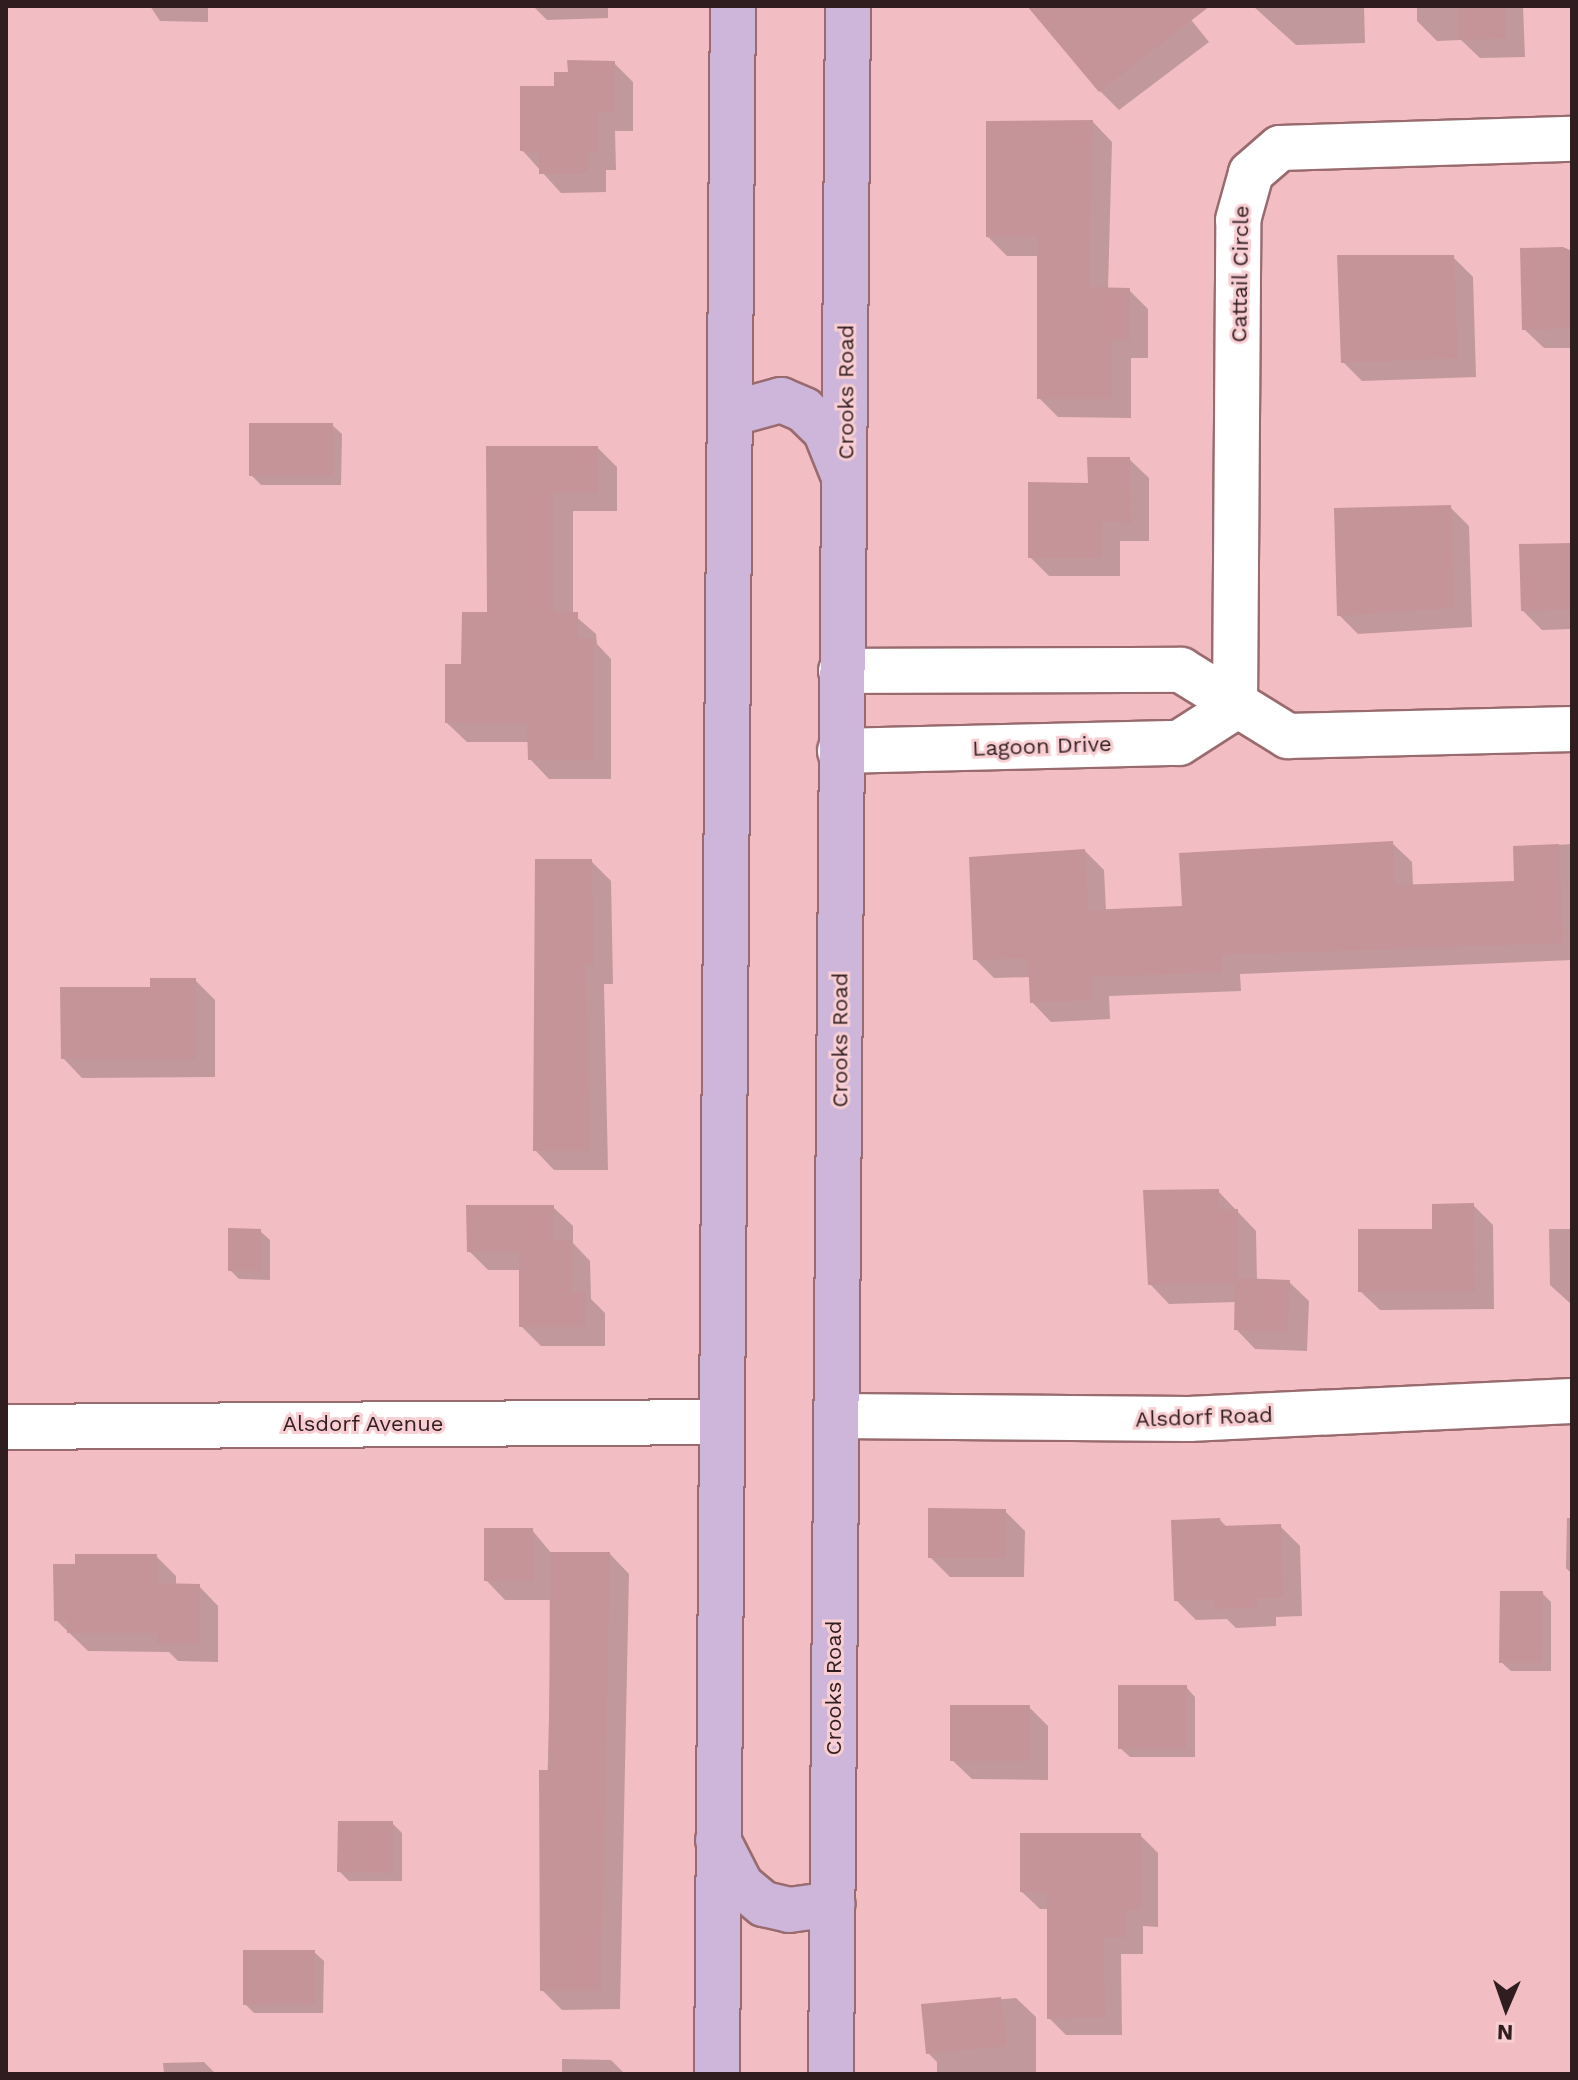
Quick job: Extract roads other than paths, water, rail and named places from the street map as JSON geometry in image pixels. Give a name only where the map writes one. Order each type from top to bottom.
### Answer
[{"type":"main road","points":[[717,2074],[733,6]]},
{"type":"main road","name":"Crooks Road","points":[[831,2074],[848,6]]},
{"type":"main road","points":[[730,414],[781,400],[804,410],[825,430],[846,482]]},
{"type":"main road","points":[[717,1838],[741,1885],[764,1904],[789,1910],[833,1904]]},
{"type":"street","name":"Cattail Circle","points":[[1235,707],[1238,220],[1251,173],[1280,148],[1572,139]]},
{"type":"street","points":[[841,671],[1181,670],[1235,707],[1288,736],[1572,729]]},
{"type":"street","name":"Lagoon Drive","points":[[840,751],[1179,743],[1235,707]]},
{"type":"street","name":"Alsdorf Road","points":[[836,1416],[1189,1419],[1572,1401]]},
{"type":"street","name":"Alsdorf Avenue","points":[[6,1427],[720,1422]]}]
